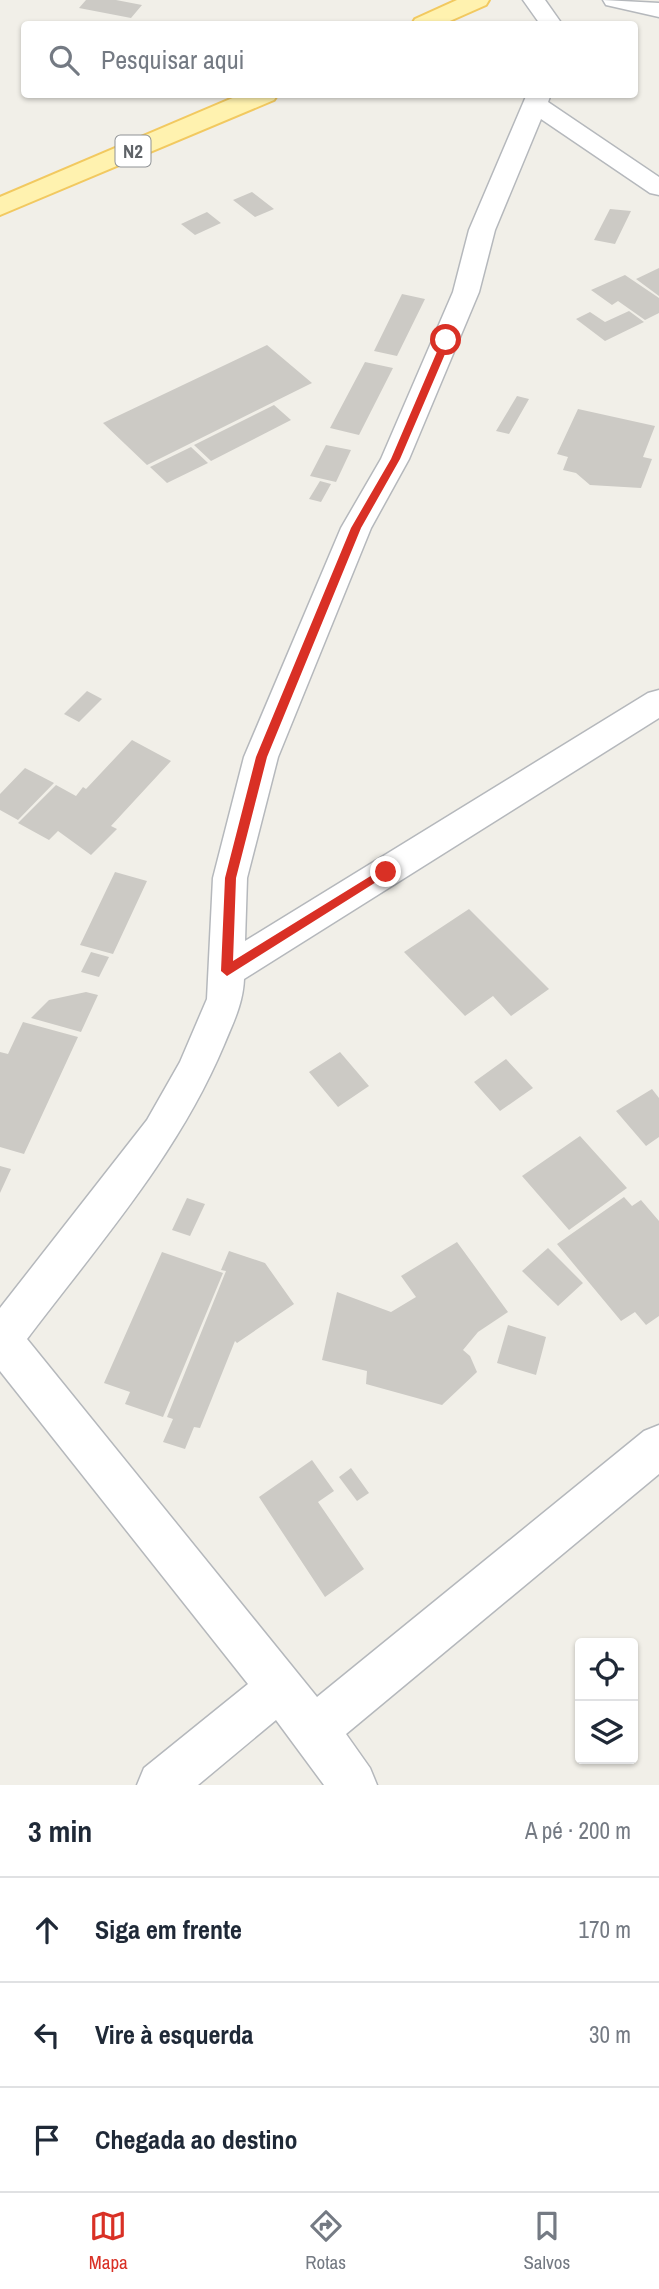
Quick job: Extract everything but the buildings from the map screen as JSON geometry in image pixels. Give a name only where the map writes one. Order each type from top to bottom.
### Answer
[{"type":"main road","points":[[431,21],[477,0]]},
{"type":"main road","name":"N2","points":[[0,207],[256,98]]},
{"type":"street","points":[[534,0],[549,21]]},
{"type":"street","points":[[614,0],[659,10]]},
{"type":"street","points":[[353,1785],[280,1687],[0,1340],[161,1132],[195,1070],[225,999],[230,878],[261,757],[356,528],[396,459],[452,328],[466,292],[482,230],[537,99],[659,188]]},
{"type":"street","points":[[227,971],[659,702]]},
{"type":"street","points":[[314,1730],[659,1446]]},
{"type":"street","points":[[161,1785],[280,1687]]},
{"type":"route","points":[[386,872],[227,971],[230,878],[261,757],[356,528],[369,501],[396,459],[446,340]]}]
